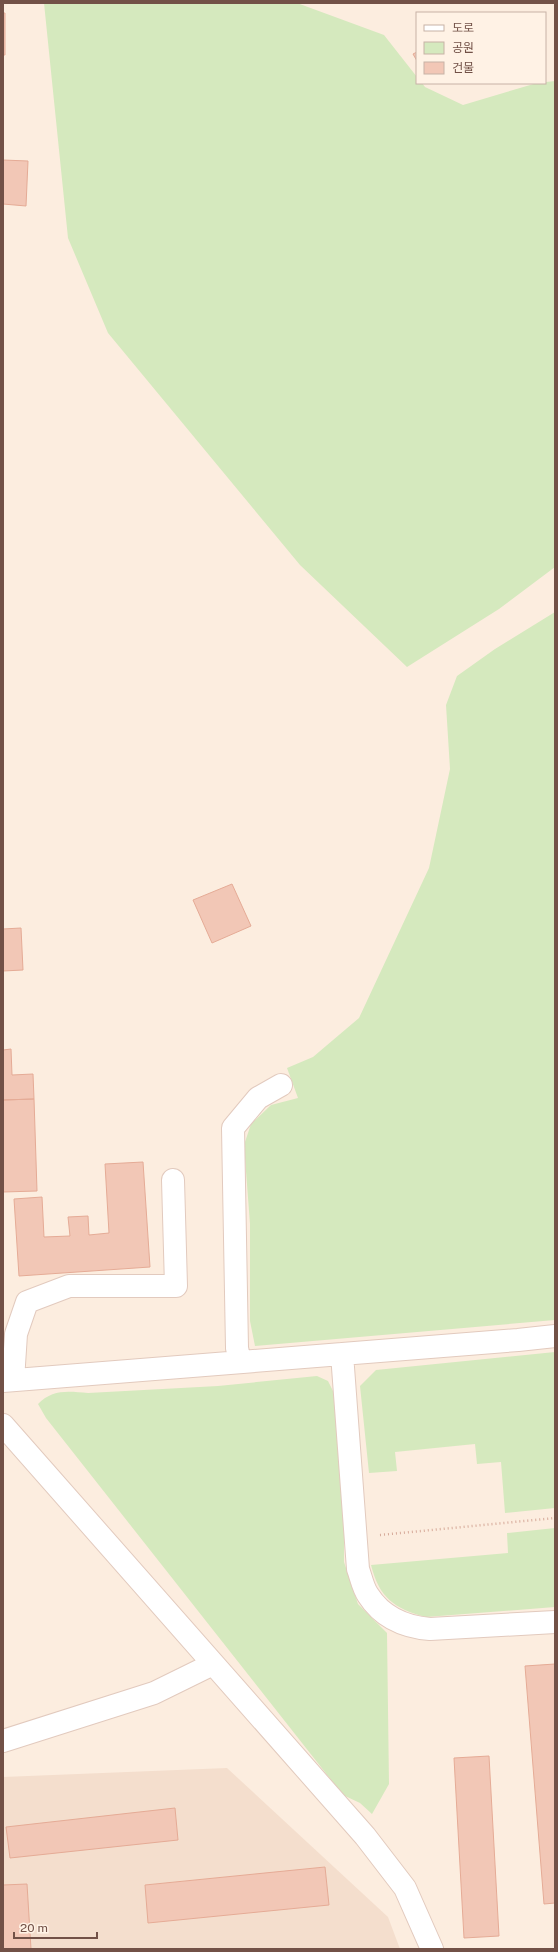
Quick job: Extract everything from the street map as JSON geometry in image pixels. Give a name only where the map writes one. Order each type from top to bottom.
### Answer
[{"type":"street","points":[[240,1362],[237,1348],[234,1128],[258,1098],[281,1085]]},
{"type":"street","points":[[173,1180],[176,1286],[69,1286],[27,1302],[16,1334],[8,1380],[555,1336]]},
{"type":"street","points":[[342,1354],[358,1569],[367,1594],[383,1613],[410,1627],[430,1630],[555,1622]]},
{"type":"street","points":[[3,1425],[365,1836],[406,1888],[432,1949]]},
{"type":"street","points":[[3,1741],[154,1693],[213,1664]]},
{"type":"path","points":[[356,1537],[555,1518]]},
{"type":"shaded area","points":[[227,1768],[388,1917],[400,1949],[3,1949],[3,1777]]},
{"type":"green space","points":[[44,3],[297,3],[384,35],[416,76],[416,84],[423,84],[425,87],[463,105],[534,84],[546,84],[546,82],[555,81],[555,567],[499,609],[407,667],[300,565],[108,333],[68,238]]},
{"type":"green space","points":[[555,612],[555,1320],[255,1346],[250,1321],[250,1224],[244,1145],[251,1124],[271,1105],[298,1098],[287,1068],[313,1057],[359,1018],[429,868],[450,769],[446,705],[457,676],[495,649]]},
{"type":"green space","points":[[555,1352],[555,1508],[505,1513],[501,1462],[477,1464],[475,1444],[395,1452],[397,1471],[369,1473],[360,1386],[376,1370]]},
{"type":"green space","points":[[317,1376],[328,1381],[334,1393],[344,1492],[344,1562],[358,1604],[387,1633],[389,1784],[372,1814],[360,1803],[343,1795],[46,1418],[38,1404],[43,1399],[55,1393],[61,1392],[88,1393],[218,1386]]},
{"type":"green space","points":[[555,1528],[555,1607],[426,1617],[405,1610],[390,1600],[378,1586],[371,1565],[508,1553],[507,1533]]},
{"type":"building","points":[[3,13],[5,13],[5,55],[3,55]]},
{"type":"building","points":[[416,52],[416,59],[413,54]]},
{"type":"building","points":[[3,160],[28,161],[26,206],[3,204]]},
{"type":"building","points":[[232,884],[251,926],[212,943],[193,900]]},
{"type":"building","points":[[21,928],[23,970],[3,971],[3,929]]},
{"type":"building","points":[[11,1049],[12,1075],[33,1074],[34,1099],[3,1100],[3,1050]]},
{"type":"building","points":[[34,1099],[37,1191],[3,1192],[3,1100]]},
{"type":"building","points":[[143,1162],[150,1267],[19,1276],[14,1199],[42,1197],[44,1237],[70,1236],[68,1217],[88,1216],[89,1235],[109,1233],[105,1164]]},
{"type":"building","points":[[555,1664],[555,1903],[544,1904],[525,1666]]},
{"type":"building","points":[[489,1756],[499,1936],[464,1938],[454,1758]]},
{"type":"building","points":[[175,1808],[178,1840],[10,1858],[6,1827]]},
{"type":"building","points":[[325,1867],[329,1905],[148,1923],[145,1885]]},
{"type":"building","points":[[27,1884],[31,1949],[3,1949],[3,1885]]}]
